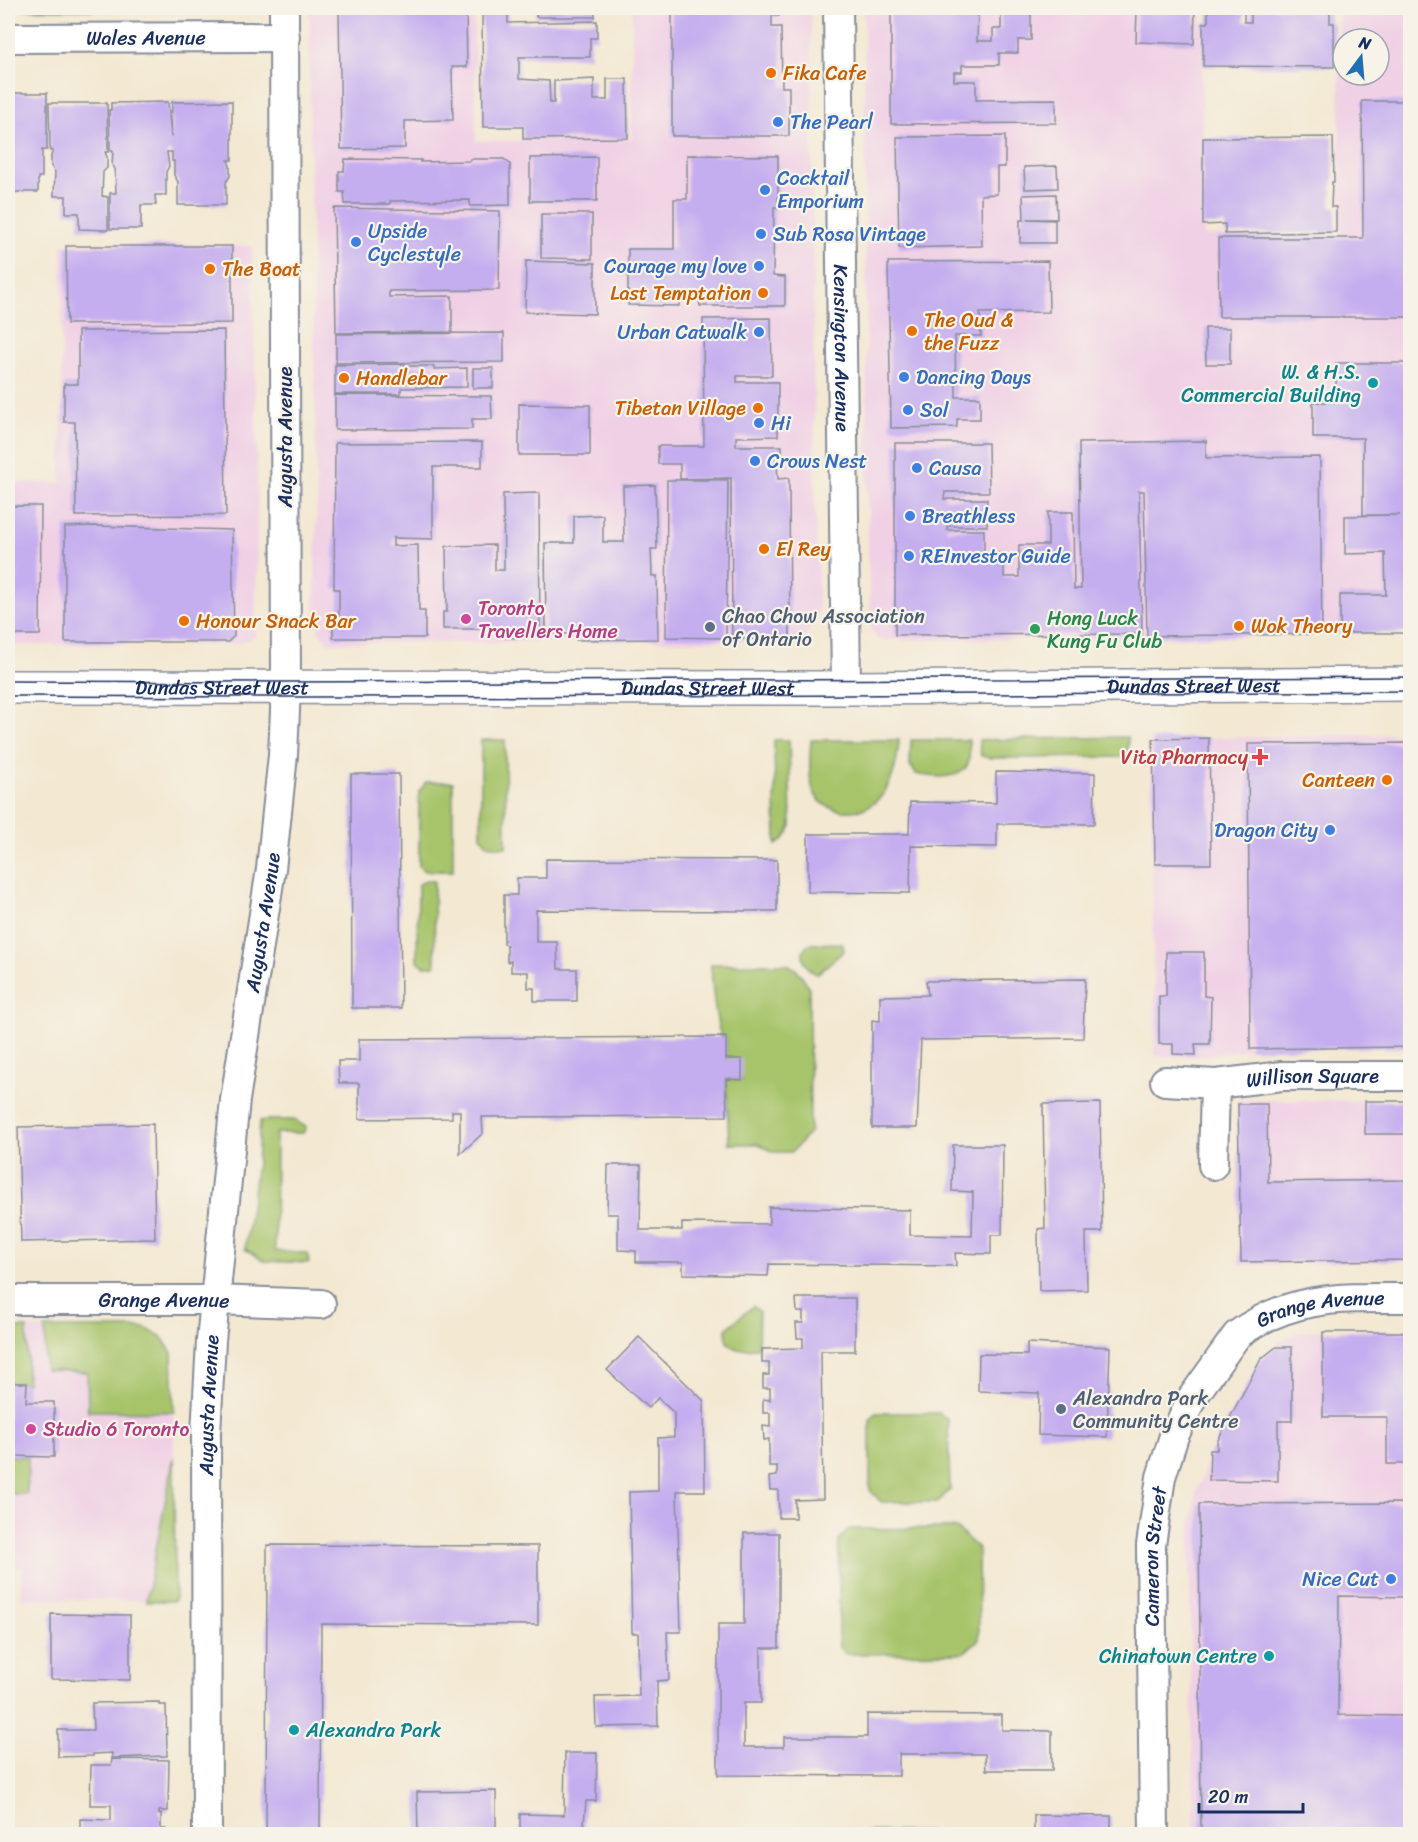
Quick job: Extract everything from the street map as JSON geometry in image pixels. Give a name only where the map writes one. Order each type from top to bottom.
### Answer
[{"type":"main road","name":"Dundas Street West","points":[[8,687],[846,688],[1410,684]]},
{"type":"street","name":"Augusta Avenue","points":[[207,1834],[206,1433],[214,1300],[235,1100],[271,869],[283,755],[286,688],[284,8]]},
{"type":"street","name":"Kensington Avenue","points":[[838,8],[846,688]]},
{"type":"street","name":"Wales Avenue","points":[[8,38],[285,38]]},
{"type":"street","name":"Willison Square","points":[[1165,1081],[1215,1084],[1282,1076],[1410,1076]]},
{"type":"street","points":[[1213,1165],[1215,1084]]},
{"type":"street","name":"Grange Avenue","points":[[1237,1335],[1264,1318],[1306,1302],[1333,1298],[1410,1298]]},
{"type":"street","name":"Grange Avenue","points":[[8,1300],[214,1300],[321,1304]]},
{"type":"street","name":"Cameron Street","points":[[1154,1834],[1151,1545],[1161,1477],[1174,1436],[1192,1398],[1237,1335]]},
{"type":"shaded area","points":[[309,8],[474,8],[476,141],[632,139],[632,8],[811,8],[815,501],[819,611],[804,640],[329,643],[319,632],[314,608],[317,503]]},
{"type":"shaded area","points":[[864,8],[1201,8],[1204,236],[1340,235],[1339,87],[1391,87],[1391,27],[1339,27],[1339,8],[1410,8],[1410,632],[1205,638],[878,640],[871,629],[868,562]]},
{"type":"shaded area","points":[[62,244],[252,246],[258,503],[255,637],[237,644],[8,645],[8,483],[61,483]]},
{"type":"shaded area","name":"Dragon City","points":[[1410,734],[1410,1045],[1246,1049],[1201,1057],[1155,1056],[1150,739]]},
{"type":"shaded area","points":[[1237,1100],[1410,1101],[1410,1261],[1239,1265]]},
{"type":"shaded area","points":[[8,1328],[145,1328],[161,1336],[167,1343],[172,1353],[173,1371],[175,1601],[21,1599],[22,1568],[8,1568]]},
{"type":"shaded area","points":[[1410,1331],[1410,1834],[1194,1834],[1190,1535],[1196,1493],[1219,1429],[1266,1356],[1281,1341],[1300,1332]]},
{"type":"green space","points":[[254,8],[254,12],[8,9]]},
{"type":"green space","points":[[1128,737],[1128,757],[990,758],[981,756],[979,740]]},
{"type":"green space","points":[[481,740],[505,740],[506,847],[491,846],[481,836]]},
{"type":"green space","points":[[774,740],[789,740],[791,825],[786,836],[776,845]]},
{"type":"green space","points":[[811,740],[899,740],[891,778],[879,799],[857,810],[843,811],[832,808],[818,799],[811,783]]},
{"type":"green space","points":[[911,740],[969,740],[967,766],[955,775],[916,774],[910,765]]},
{"type":"green space","points":[[426,782],[453,782],[453,871],[424,871],[419,866],[419,792]]},
{"type":"green space","points":[[424,881],[434,881],[435,966],[424,966],[417,960],[418,885]]},
{"type":"green space","points":[[843,943],[844,951],[817,974],[806,965],[803,951],[809,944]]},
{"type":"green space","points":[[711,964],[787,964],[800,974],[809,988],[810,1132],[792,1152],[774,1152],[758,1144],[729,1144],[726,1079],[742,1080],[726,1059],[726,1038],[721,1037],[717,1019]]},
{"type":"green space","points":[[294,1120],[306,1127],[303,1133],[276,1133],[275,1251],[307,1253],[309,1263],[264,1261],[245,1249],[257,1163],[260,1121]]},
{"type":"green space","points":[[753,1306],[759,1311],[758,1348],[737,1349],[727,1342],[726,1329]]},
{"type":"green space","points":[[8,1328],[27,1328],[27,1383],[8,1383]]},
{"type":"green space","points":[[45,1328],[145,1328],[161,1336],[172,1353],[174,1412],[88,1411],[87,1372],[45,1370]]},
{"type":"green space","points":[[876,1413],[939,1413],[948,1420],[950,1489],[938,1502],[881,1502],[870,1490],[870,1420]]},
{"type":"green space","points":[[8,1456],[28,1457],[27,1494],[8,1494]]},
{"type":"green space","points":[[174,1457],[175,1601],[146,1601]]},
{"type":"green space","points":[[956,1528],[978,1548],[979,1639],[964,1653],[846,1654],[839,1647],[839,1540],[849,1529]]},
{"type":"green space","points":[[866,1832],[932,1832],[932,1834],[866,1834]]},
{"type":"building","points":[[339,8],[466,8],[467,67],[452,67],[453,120],[405,121],[405,148],[341,149]]},
{"type":"building","points":[[482,8],[508,8],[508,23],[597,21],[597,38],[590,38],[590,57],[519,57],[519,79],[549,81],[550,103],[554,103],[554,81],[594,79],[594,100],[607,100],[607,79],[627,79],[628,138],[523,139],[523,127],[483,127]]},
{"type":"building","points":[[536,8],[595,8],[595,17],[536,17]]},
{"type":"building","points":[[672,8],[779,8],[779,16],[772,16],[772,27],[781,27],[782,87],[789,87],[789,136],[672,136]]},
{"type":"building","points":[[891,8],[978,8],[977,41],[993,41],[993,29],[1001,29],[1001,8],[1031,8],[1031,40],[1018,40],[1018,53],[999,53],[999,65],[962,65],[962,72],[954,72],[954,81],[976,81],[976,100],[1056,99],[1056,123],[891,124]]},
{"type":"building","points":[[1137,8],[1195,8],[1194,44],[1136,42]]},
{"type":"building","points":[[1208,8],[1244,8],[1244,22],[1251,22],[1251,8],[1330,8],[1330,23],[1334,23],[1334,27],[1331,27],[1331,67],[1203,66],[1203,23],[1208,23]]},
{"type":"building","points":[[8,93],[47,93],[47,150],[42,150],[42,177],[38,177],[38,192],[8,192]]},
{"type":"building","points":[[232,101],[232,160],[228,160],[230,176],[226,182],[226,205],[178,205],[178,182],[174,175],[174,161],[172,161],[172,152],[167,152],[169,166],[166,172],[166,195],[155,195],[156,205],[141,205],[141,229],[110,229],[110,193],[116,193],[115,169],[112,165],[113,151],[110,151],[109,110],[111,110],[111,103],[168,102],[171,137],[172,102]]},
{"type":"building","points":[[1362,101],[1410,101],[1410,317],[1219,317],[1218,238],[1363,238]]},
{"type":"building","points":[[49,103],[107,103],[108,152],[105,152],[107,168],[103,172],[102,196],[108,197],[108,230],[79,229],[79,213],[66,213],[66,196],[54,196],[55,172],[51,166],[53,151],[50,151]]},
{"type":"building","points":[[1005,136],[1005,167],[997,167],[997,194],[981,195],[982,246],[899,248],[897,137]]},
{"type":"building","points":[[1333,137],[1334,182],[1332,182],[1331,207],[1336,207],[1336,232],[1225,234],[1225,224],[1203,225],[1203,138]]},
{"type":"building","points":[[687,155],[778,156],[778,207],[774,207],[773,276],[785,277],[785,306],[700,306],[699,298],[679,299],[679,306],[628,305],[628,249],[674,249],[674,199],[687,199]]},
{"type":"building","points":[[597,157],[597,201],[530,201],[530,158]]},
{"type":"building","points":[[345,159],[421,160],[420,162],[504,159],[510,164],[510,205],[470,206],[470,200],[345,204],[344,192],[339,192],[339,171],[344,171]]},
{"type":"building","points":[[1057,166],[1058,188],[1025,189],[1024,167]]},
{"type":"building","points":[[1056,194],[1057,219],[1027,219],[1055,220],[1055,243],[1020,243],[1020,220],[1024,220],[1023,195]]},
{"type":"building","points":[[334,208],[500,211],[499,290],[389,291],[389,297],[452,296],[452,332],[336,333]]},
{"type":"building","points":[[541,214],[592,214],[592,259],[541,258]]},
{"type":"building","points":[[66,246],[232,246],[232,323],[67,324]]},
{"type":"building","points":[[526,261],[595,263],[595,314],[525,312]]},
{"type":"building","points":[[1048,261],[1049,312],[980,313],[981,336],[955,336],[956,397],[980,397],[980,419],[957,419],[957,427],[891,428],[888,262]]},
{"type":"building","points":[[771,318],[772,376],[737,376],[737,382],[778,382],[778,436],[736,437],[736,446],[782,446],[782,465],[777,465],[778,479],[789,478],[790,639],[732,639],[731,478],[680,479],[680,464],[658,464],[658,446],[704,446],[703,319]]},
{"type":"building","points":[[1205,328],[1230,328],[1230,364],[1206,364]]},
{"type":"building","points":[[224,330],[226,515],[76,516],[75,422],[64,422],[64,384],[78,384],[78,331]]},
{"type":"building","points":[[504,333],[504,362],[336,363],[336,334]]},
{"type":"building","points":[[1336,363],[1410,363],[1410,633],[1340,633],[1340,595],[1386,595],[1385,553],[1345,554],[1345,516],[1400,515],[1363,515],[1363,438],[1313,438],[1313,402],[1336,402]]},
{"type":"building","points":[[405,364],[405,366],[434,366],[434,369],[467,368],[467,387],[401,388],[401,394],[335,394],[335,365]]},
{"type":"building","points":[[473,368],[493,368],[493,388],[473,388]]},
{"type":"building","points":[[335,395],[491,396],[492,419],[472,419],[472,429],[335,430]]},
{"type":"building","points":[[519,404],[590,405],[590,455],[519,455]]},
{"type":"building","points":[[1206,441],[1206,458],[1320,457],[1322,634],[1147,636],[1144,491],[1139,491],[1142,634],[895,635],[895,443],[988,443],[989,492],[945,492],[944,499],[987,499],[987,526],[947,526],[947,530],[984,530],[984,553],[1004,553],[1004,577],[1019,577],[1019,545],[1048,545],[1048,512],[1073,512],[1074,589],[1081,589],[1079,443]]},
{"type":"building","points":[[482,442],[482,467],[433,467],[433,539],[393,538],[393,546],[418,545],[419,611],[425,611],[425,638],[333,638],[333,615],[339,615],[339,589],[334,589],[335,443]]},
{"type":"building","points":[[667,480],[728,480],[726,638],[666,637]]},
{"type":"building","points":[[655,485],[657,549],[651,549],[652,576],[657,576],[658,639],[576,640],[576,634],[546,634],[545,543],[574,543],[574,516],[603,515],[603,542],[624,542],[623,486]]},
{"type":"building","points":[[539,493],[540,637],[504,638],[504,629],[443,629],[443,612],[447,612],[446,546],[495,545],[495,570],[504,570],[503,494]]},
{"type":"building","points":[[8,506],[41,506],[40,635],[8,635]]},
{"type":"building","points":[[65,527],[232,530],[234,636],[228,642],[65,642]]},
{"type":"building","points":[[1209,738],[1211,864],[1155,864],[1153,739]]},
{"type":"building","name":"Dragon City","points":[[1410,743],[1410,1047],[1250,1049],[1248,744]]},
{"type":"building","points":[[996,772],[1095,773],[1094,824],[997,824],[997,847],[911,846],[910,893],[808,892],[808,834],[909,834],[910,802],[996,803]]},
{"type":"building","points":[[351,774],[399,774],[401,1008],[352,1008]]},
{"type":"building","points":[[546,859],[777,860],[777,911],[536,910],[536,942],[557,942],[558,969],[577,969],[577,1001],[534,1001],[534,988],[528,988],[528,972],[511,972],[511,961],[507,962],[507,945],[504,944],[504,895],[517,895],[517,878],[546,878]]},
{"type":"building","points":[[1166,952],[1204,952],[1204,996],[1211,997],[1210,1044],[1195,1044],[1196,1055],[1173,1054],[1173,1044],[1159,1044],[1159,996],[1166,996]]},
{"type":"building","points":[[1085,979],[1083,1038],[921,1040],[917,1128],[872,1128],[872,1020],[880,1021],[880,996],[928,995],[926,981]]},
{"type":"building","points":[[726,1037],[726,1059],[742,1059],[742,1080],[726,1079],[727,1116],[482,1117],[483,1133],[460,1154],[460,1111],[452,1111],[452,1118],[359,1119],[359,1083],[339,1083],[338,1061],[359,1061],[359,1039]]},
{"type":"building","points":[[1365,1101],[1410,1101],[1410,1260],[1241,1262],[1238,1104],[1267,1104],[1268,1182],[1407,1180],[1407,1134],[1365,1134]]},
{"type":"building","points":[[1100,1103],[1102,1232],[1086,1232],[1087,1290],[1039,1291],[1038,1229],[1045,1228],[1043,1104]]},
{"type":"building","points":[[153,1124],[155,1239],[21,1242],[18,1127]]},
{"type":"building","points":[[953,1145],[1003,1145],[1002,1235],[991,1235],[991,1254],[955,1253],[956,1266],[769,1264],[768,1276],[683,1274],[683,1262],[636,1262],[636,1251],[618,1250],[618,1214],[607,1214],[608,1165],[641,1165],[640,1230],[682,1230],[682,1223],[769,1224],[769,1207],[910,1210],[910,1235],[972,1236],[973,1192],[952,1191]]},
{"type":"building","points":[[796,1298],[855,1298],[855,1351],[821,1351],[823,1499],[795,1500],[795,1518],[779,1518],[778,1490],[770,1490],[769,1477],[777,1476],[777,1466],[769,1466],[769,1439],[764,1440],[763,1426],[770,1427],[770,1413],[763,1413],[763,1399],[770,1400],[770,1388],[763,1388],[763,1375],[769,1375],[769,1363],[762,1363],[762,1349],[803,1348],[803,1338],[797,1338],[796,1323],[803,1323],[803,1312],[797,1312]]},
{"type":"building","points":[[1323,1332],[1410,1332],[1410,1464],[1387,1464],[1387,1417],[1323,1417]]},
{"type":"building","points":[[639,1337],[704,1401],[705,1491],[677,1491],[681,1632],[667,1632],[669,1680],[657,1681],[658,1726],[596,1727],[595,1697],[639,1696],[638,1633],[632,1633],[629,1492],[658,1491],[658,1438],[674,1437],[674,1413],[658,1398],[648,1408],[607,1370]]},
{"type":"building","points":[[1027,1343],[1110,1347],[1107,1437],[1038,1435],[1039,1393],[978,1391],[979,1354],[1027,1355]]},
{"type":"building","points":[[1276,1347],[1292,1347],[1292,1421],[1278,1421],[1278,1481],[1209,1480],[1210,1450],[1217,1450],[1217,1442],[1261,1359]]},
{"type":"building","name":"Studio 6 Toronto","points":[[8,1383],[27,1383],[26,1402],[54,1402],[54,1457],[8,1456]]},
{"type":"building","name":"Chinatown Centre","points":[[1410,1503],[1410,1597],[1339,1596],[1338,1715],[1410,1716],[1410,1834],[1201,1834],[1199,1504]]},
{"type":"building","points":[[744,1533],[779,1533],[779,1648],[761,1648],[761,1703],[744,1703],[744,1747],[784,1747],[784,1737],[867,1737],[867,1714],[1002,1715],[1002,1730],[1052,1731],[1052,1770],[986,1770],[985,1754],[899,1754],[899,1776],[718,1775],[718,1624],[744,1624]]},
{"type":"building","name":"Alexandra Park","points":[[267,1545],[538,1546],[538,1625],[321,1624],[320,1834],[266,1834]]},
{"type":"building","points":[[51,1614],[130,1615],[130,1680],[51,1679]]},
{"type":"building","points":[[159,1702],[159,1705],[166,1705],[167,1756],[112,1758],[112,1753],[58,1757],[58,1730],[93,1730],[92,1703]]},
{"type":"building","points":[[565,1753],[597,1753],[596,1801],[586,1801],[583,1834],[520,1834],[520,1814],[564,1815]]},
{"type":"building","points":[[112,1759],[169,1760],[168,1811],[159,1811],[161,1829],[166,1829],[165,1834],[80,1834],[80,1819],[111,1820],[111,1805],[90,1805],[91,1765],[111,1765]]},
{"type":"building","points":[[496,1791],[496,1834],[418,1834],[417,1792]]},
{"type":"building","points":[[1034,1815],[1111,1816],[1111,1834],[1034,1834]]},
{"type":"tram line","points":[[8,681],[1410,677]]},
{"type":"tram line","points":[[8,696],[534,697],[1410,691]]},
{"type":"place","name":"Fika Cafe","points":[[771,73]]},
{"type":"place","name":"The Pearl","points":[[778,122]]},
{"type":"place","name":"Cocktail Emporium","points":[[765,190]]},
{"type":"place","name":"Sub Rosa Vintage","points":[[761,234]]},
{"type":"place","name":"Upside Cyclestyle","points":[[356,242]]},
{"type":"place","name":"Courage my love","points":[[759,266]]},
{"type":"place","name":"The Boat","points":[[210,269]]},
{"type":"place","name":"Last Temptation","points":[[763,293]]},
{"type":"place","name":"The Oud & the Fuzz","points":[[912,331]]},
{"type":"place","name":"Urban Catwalk","points":[[759,332]]},
{"type":"place","name":"Dancing Days","points":[[904,377]]},
{"type":"place","name":"Handlebar","points":[[344,378]]},
{"type":"place","name":"W. & H.S. Commercial Building","points":[[1373,383]]},
{"type":"place","name":"Tibetan Village","points":[[758,408]]},
{"type":"place","name":"Sol","points":[[908,410]]},
{"type":"place","name":"Hi","points":[[759,423]]},
{"type":"place","name":"Crows Nest","points":[[755,461]]},
{"type":"place","name":"Causa","points":[[917,468]]},
{"type":"place","name":"Breathless","points":[[910,516]]},
{"type":"place","name":"El Rey","points":[[764,549]]},
{"type":"place","name":"REInvestor Guide","points":[[909,556]]},
{"type":"place","name":"Toronto Travellers Home","points":[[466,619]]},
{"type":"place","name":"Honour Snack Bar","points":[[184,621]]},
{"type":"place","name":"Wok Theory","points":[[1239,626]]},
{"type":"place","name":"Chao Chow Association of Ontario","points":[[710,627]]},
{"type":"place","name":"Hong Luck Kung Fu Club","points":[[1035,629]]},
{"type":"place","name":"Vita Pharmacy","points":[[1260,757]]},
{"type":"place","name":"Canteen","points":[[1387,780]]},
{"type":"place","name":"Dragon City","points":[[1330,830]]},
{"type":"place","name":"Alexandra Park Community Centre","points":[[1061,1409]]},
{"type":"place","name":"Studio 6 Toronto","points":[[31,1429]]},
{"type":"place","name":"Nice Cut","points":[[1391,1579]]},
{"type":"place","name":"Chinatown Centre","points":[[1269,1656]]},
{"type":"place","name":"Alexandra Park","points":[[294,1730]]}]
